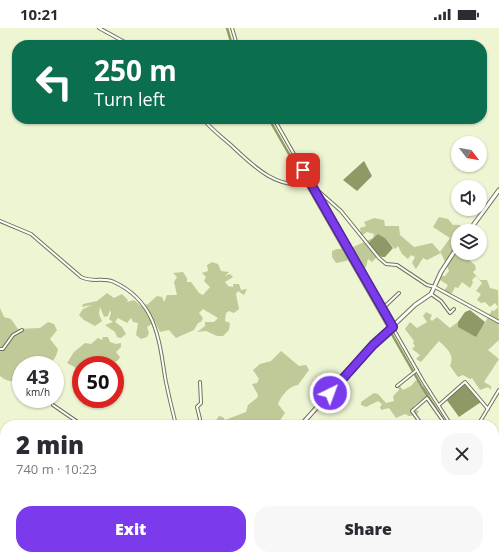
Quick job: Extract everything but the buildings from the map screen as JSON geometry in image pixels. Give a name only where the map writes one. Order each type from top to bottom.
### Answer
[{"type":"main road","points":[[474,224],[499,190]]},
{"type":"main road","points":[[305,420],[373,345],[415,305],[431,294],[441,272],[451,257]]},
{"type":"street","points":[[99,28],[121,40]]},
{"type":"street","points":[[232,28],[236,40]]},
{"type":"street","points":[[207,124],[214,132],[231,145],[251,165],[285,183],[310,184]]},
{"type":"street","points":[[277,124],[310,184],[341,211],[368,246],[382,261],[386,264],[398,265],[427,285],[435,287],[499,322]]},
{"type":"street","points":[[313,186],[382,309],[415,372],[448,420]]},
{"type":"street","points":[[0,221],[31,234],[81,278],[86,280],[104,279],[113,282],[141,300],[150,315],[158,334],[175,420]]},
{"type":"street","points":[[382,309],[399,293]]},
{"type":"street","points":[[431,294],[441,301],[450,313],[454,310]]},
{"type":"street","points":[[0,349],[3,349],[13,335],[22,330]]},
{"type":"street","points":[[397,386],[415,372]]},
{"type":"street","points":[[200,382],[201,403],[197,407],[200,420]]},
{"type":"street","points":[[439,405],[465,382],[488,409]]},
{"type":"street","points":[[481,420],[499,390]]},
{"type":"street","points":[[418,420],[412,411],[427,398],[442,420]]},
{"type":"street","points":[[57,408],[75,420]]},
{"type":"shaded area","points":[[364,161],[372,176],[357,191],[343,180]]},
{"type":"shaded area","points":[[439,217],[448,219],[452,224],[451,260],[469,260],[475,265],[476,269],[473,272],[480,280],[487,280],[490,288],[498,290],[499,340],[488,350],[499,359],[484,382],[491,386],[491,390],[488,387],[480,390],[472,378],[470,379],[463,375],[458,377],[450,366],[452,358],[451,355],[439,341],[421,362],[416,359],[420,355],[412,349],[415,346],[413,343],[414,341],[405,329],[410,322],[417,328],[427,322],[423,316],[426,312],[432,315],[430,319],[432,321],[437,317],[450,328],[458,322],[458,327],[480,328],[483,326],[492,310],[494,311],[498,307],[495,303],[490,307],[485,302],[481,303],[477,300],[481,294],[476,291],[482,283],[476,276],[472,280],[473,283],[470,288],[462,282],[458,288],[455,287],[452,293],[449,294],[444,291],[448,285],[440,280],[442,276],[445,276],[449,271],[441,253],[427,260],[423,258],[416,269],[412,263],[415,257],[411,255],[408,259],[402,254],[398,246],[395,249],[386,239],[372,250],[382,257],[376,258],[372,262],[368,259],[366,267],[361,271],[355,259],[336,263],[332,257],[332,251],[337,249],[349,249],[373,238],[374,234],[367,232],[361,236],[360,228],[366,226],[364,222],[374,218],[384,220],[385,226],[399,226],[400,235],[414,247],[432,243],[440,252],[450,238],[433,227]]},
{"type":"shaded area","points":[[378,234],[386,239],[393,248],[385,257],[382,257],[372,250],[368,243]]},
{"type":"shaded area","points":[[212,262],[218,264],[221,271],[229,272],[225,276],[230,274],[233,277],[225,282],[228,286],[233,287],[233,284],[239,284],[241,290],[247,289],[244,295],[238,291],[236,294],[239,309],[234,313],[229,311],[226,313],[225,321],[230,323],[229,330],[223,336],[217,336],[206,331],[197,332],[205,326],[205,322],[214,322],[218,318],[203,309],[199,313],[203,318],[194,330],[176,338],[169,330],[160,332],[155,322],[147,327],[149,333],[147,337],[141,339],[136,335],[138,323],[133,322],[131,318],[127,323],[118,318],[115,322],[122,327],[126,334],[121,338],[117,337],[115,332],[105,325],[113,322],[109,319],[111,313],[110,310],[108,316],[104,317],[100,307],[99,314],[102,321],[95,326],[84,320],[79,315],[83,309],[92,305],[82,307],[83,304],[97,301],[107,293],[114,298],[122,294],[128,300],[127,302],[134,300],[141,306],[148,304],[157,296],[162,297],[164,302],[167,295],[177,295],[174,282],[177,277],[173,273],[183,272],[187,278],[187,282],[191,282],[199,293],[203,295],[210,287],[204,281],[206,277],[202,273],[208,271],[207,265]]},
{"type":"shaded area","points":[[0,308],[4,317],[11,319],[18,329],[40,328],[48,322],[54,324],[57,330],[50,339],[58,349],[56,356],[12,356],[12,381],[0,376]]},
{"type":"shaded area","points":[[470,310],[485,322],[476,337],[458,327],[458,322],[465,312]]},
{"type":"shaded area","points":[[103,337],[108,337],[110,342],[116,344],[121,343],[121,347],[116,352],[119,356],[72,356],[72,366],[67,363],[74,352],[85,343],[91,344],[98,338],[102,340]]},
{"type":"shaded area","points":[[281,351],[299,366],[306,365],[309,370],[298,385],[289,389],[281,398],[278,404],[285,413],[280,420],[225,420],[246,412],[248,405],[257,398],[258,395],[252,384],[257,383],[259,379],[253,370],[260,364],[271,361]]},
{"type":"shaded area","points":[[416,380],[430,392],[433,392],[414,406],[415,410],[419,411],[417,415],[409,416],[405,414],[396,418],[389,408],[381,410],[380,407],[382,404],[378,401],[366,407],[361,405],[361,402],[374,393],[378,394],[386,403],[394,401],[393,396],[399,390],[397,386],[399,385],[403,390],[411,386]]},
{"type":"shaded area","points":[[466,383],[481,402],[459,417],[446,399]]},
{"type":"shaded area","points":[[219,416],[223,417],[225,420],[216,420]]},
{"type":"waterway","points":[[227,28],[231,40]]},
{"type":"waterway","points":[[272,124],[422,387],[442,418]]},
{"type":"route","points":[[303,170],[393,327],[373,345],[330,393]]}]
